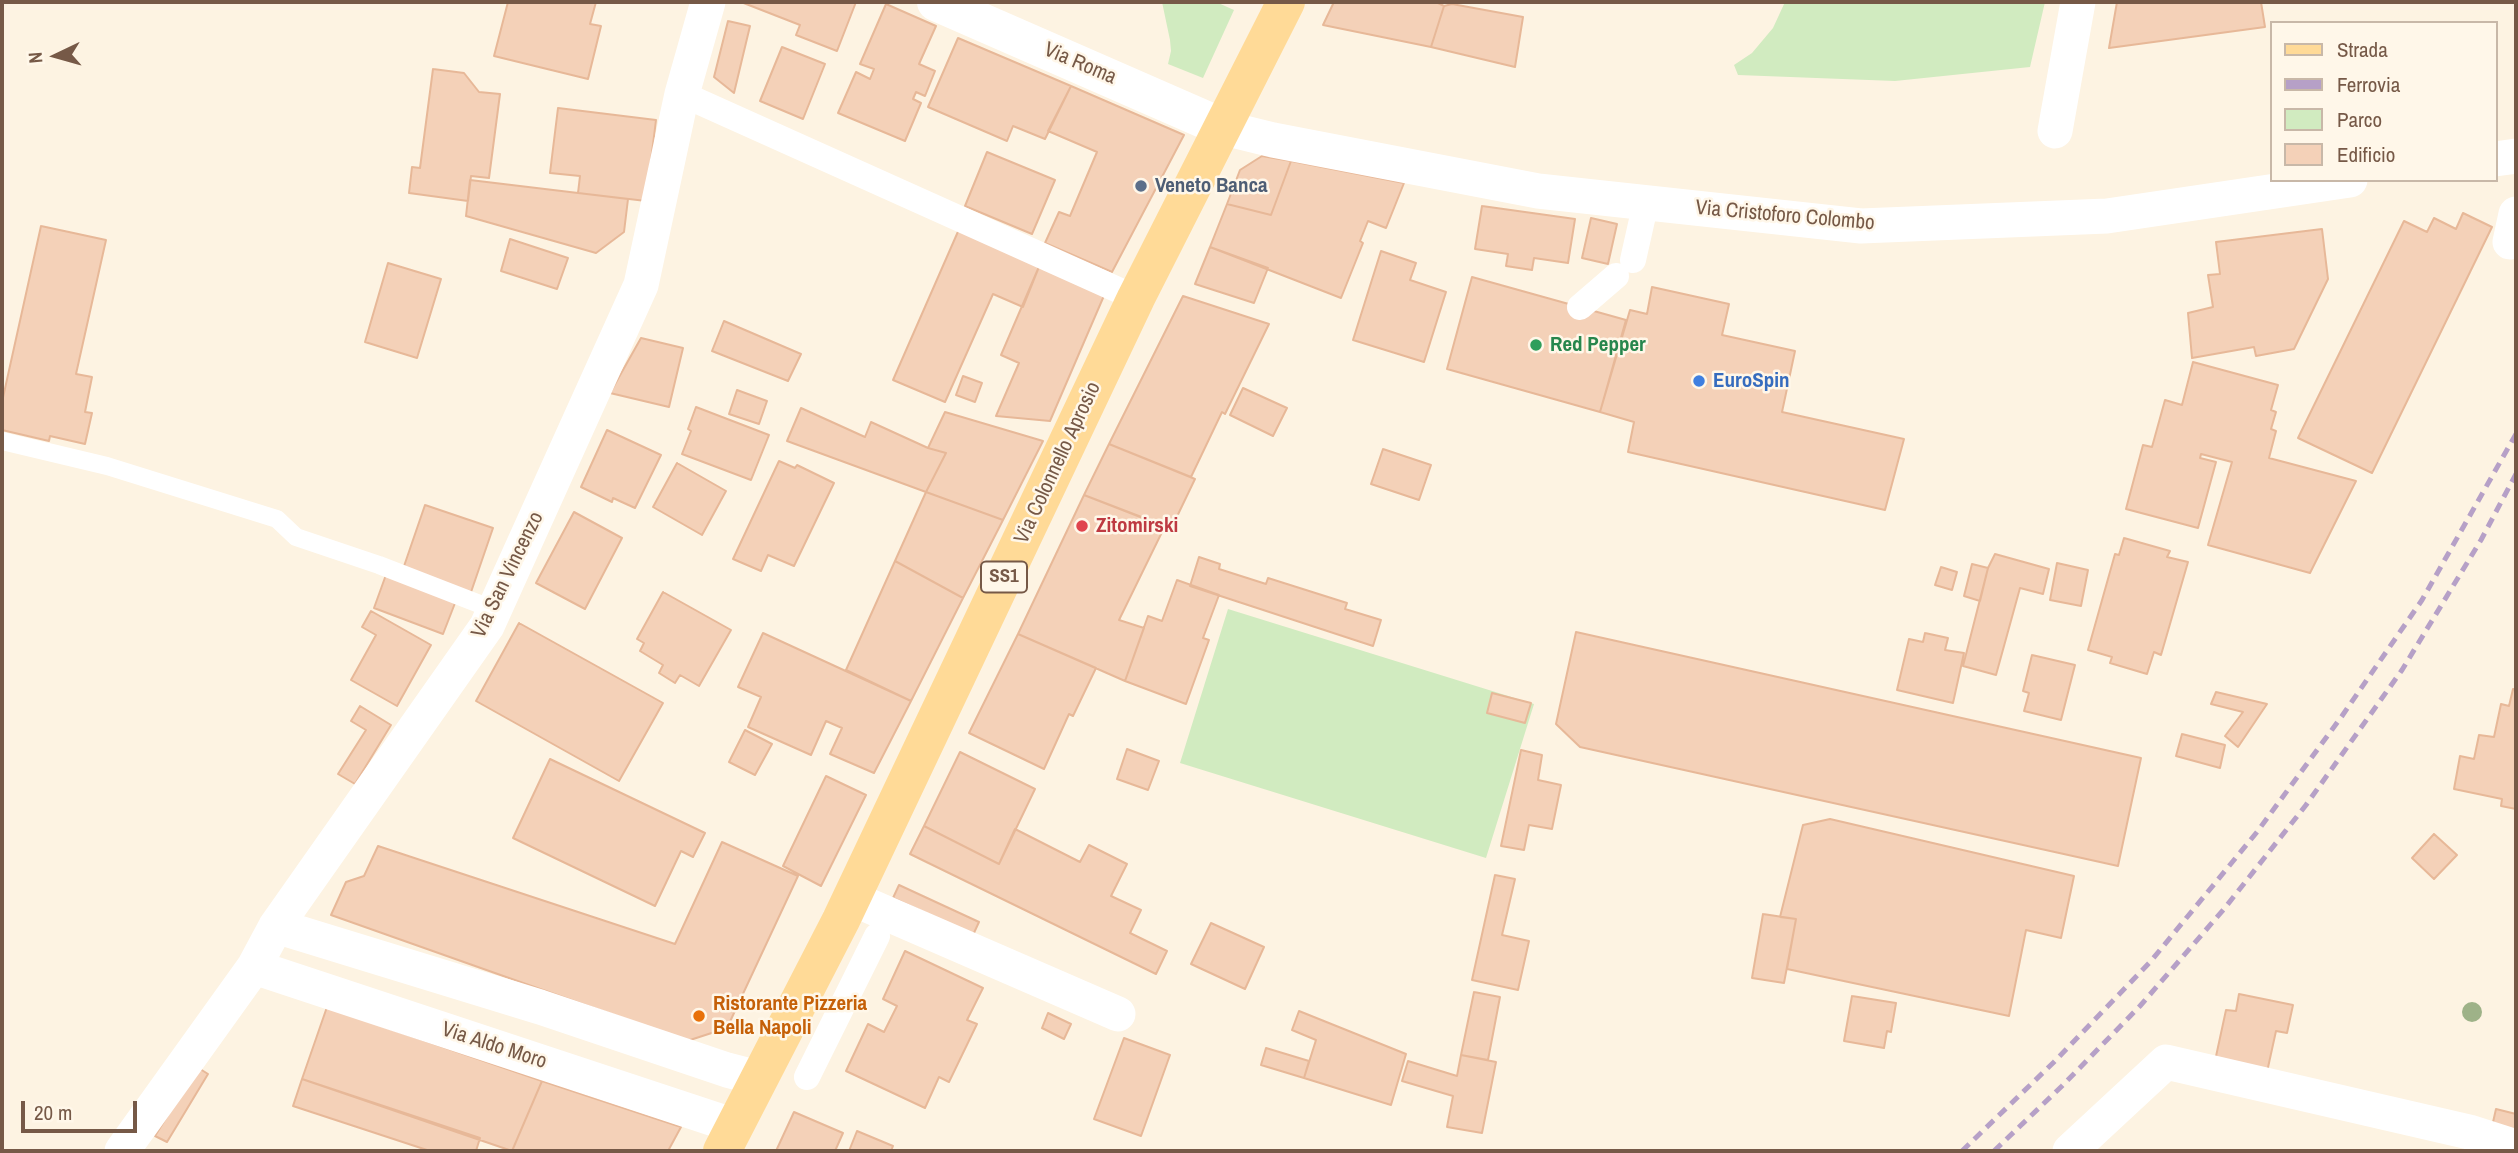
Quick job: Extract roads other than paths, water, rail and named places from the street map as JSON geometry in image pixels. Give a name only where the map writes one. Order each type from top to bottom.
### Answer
[{"type":"main road","name":"Via Roma","points":[[936,2],[1224,128]]},
{"type":"main road","name":"Via Colonnello Aprosio","points":[[728,1139],[851,898],[1136,298],[1286,2]]},
{"type":"street","name":"Via San Vincenzo","points":[[122,1151],[254,967],[276,926],[487,626],[641,285],[682,94],[709,2]]},
{"type":"street","points":[[2054,131],[2078,2]]},
{"type":"street","points":[[682,94],[1136,298]]},
{"type":"street","name":"Via Cristoforo Colombo","points":[[1224,128],[1273,140],[1538,191],[1861,226],[2107,216],[2336,182]]},
{"type":"street","points":[[2497,159],[2516,156]]},
{"type":"street","points":[[1580,307],[1624,268],[1646,202]]},
{"type":"street","points":[[851,898],[1118,1014]]},
{"type":"street","points":[[276,926],[540,1007],[758,1078]]},
{"type":"street","points":[[807,1077],[877,936]]},
{"type":"street","name":"Via Aldo Moro","points":[[254,967],[728,1139]]},
{"type":"street","points":[[2070,1151],[2166,1062],[2469,1132],[2516,1147]]},
{"type":"lane","points":[[2,441],[107,466],[277,519],[296,537],[379,565],[495,610]]},
{"type":"railway","points":[[1962,1151],[2054,1062],[2151,961],[2257,832],[2422,600],[2516,434]]},
{"type":"railway","points":[[1994,1151],[2140,1006],[2224,909],[2306,805],[2402,670],[2481,540],[2516,474]]},
{"type":"place","name":"Veneto Banca","points":[[1141,186]]},
{"type":"place","name":"Red Pepper","points":[[1536,345]]},
{"type":"place","name":"EuroSpin","points":[[1699,381]]},
{"type":"place","name":"Zitomirski","points":[[1082,526]]},
{"type":"place","name":"Ristorante Pizzeria Bella Napoli","points":[[699,1016]]}]
